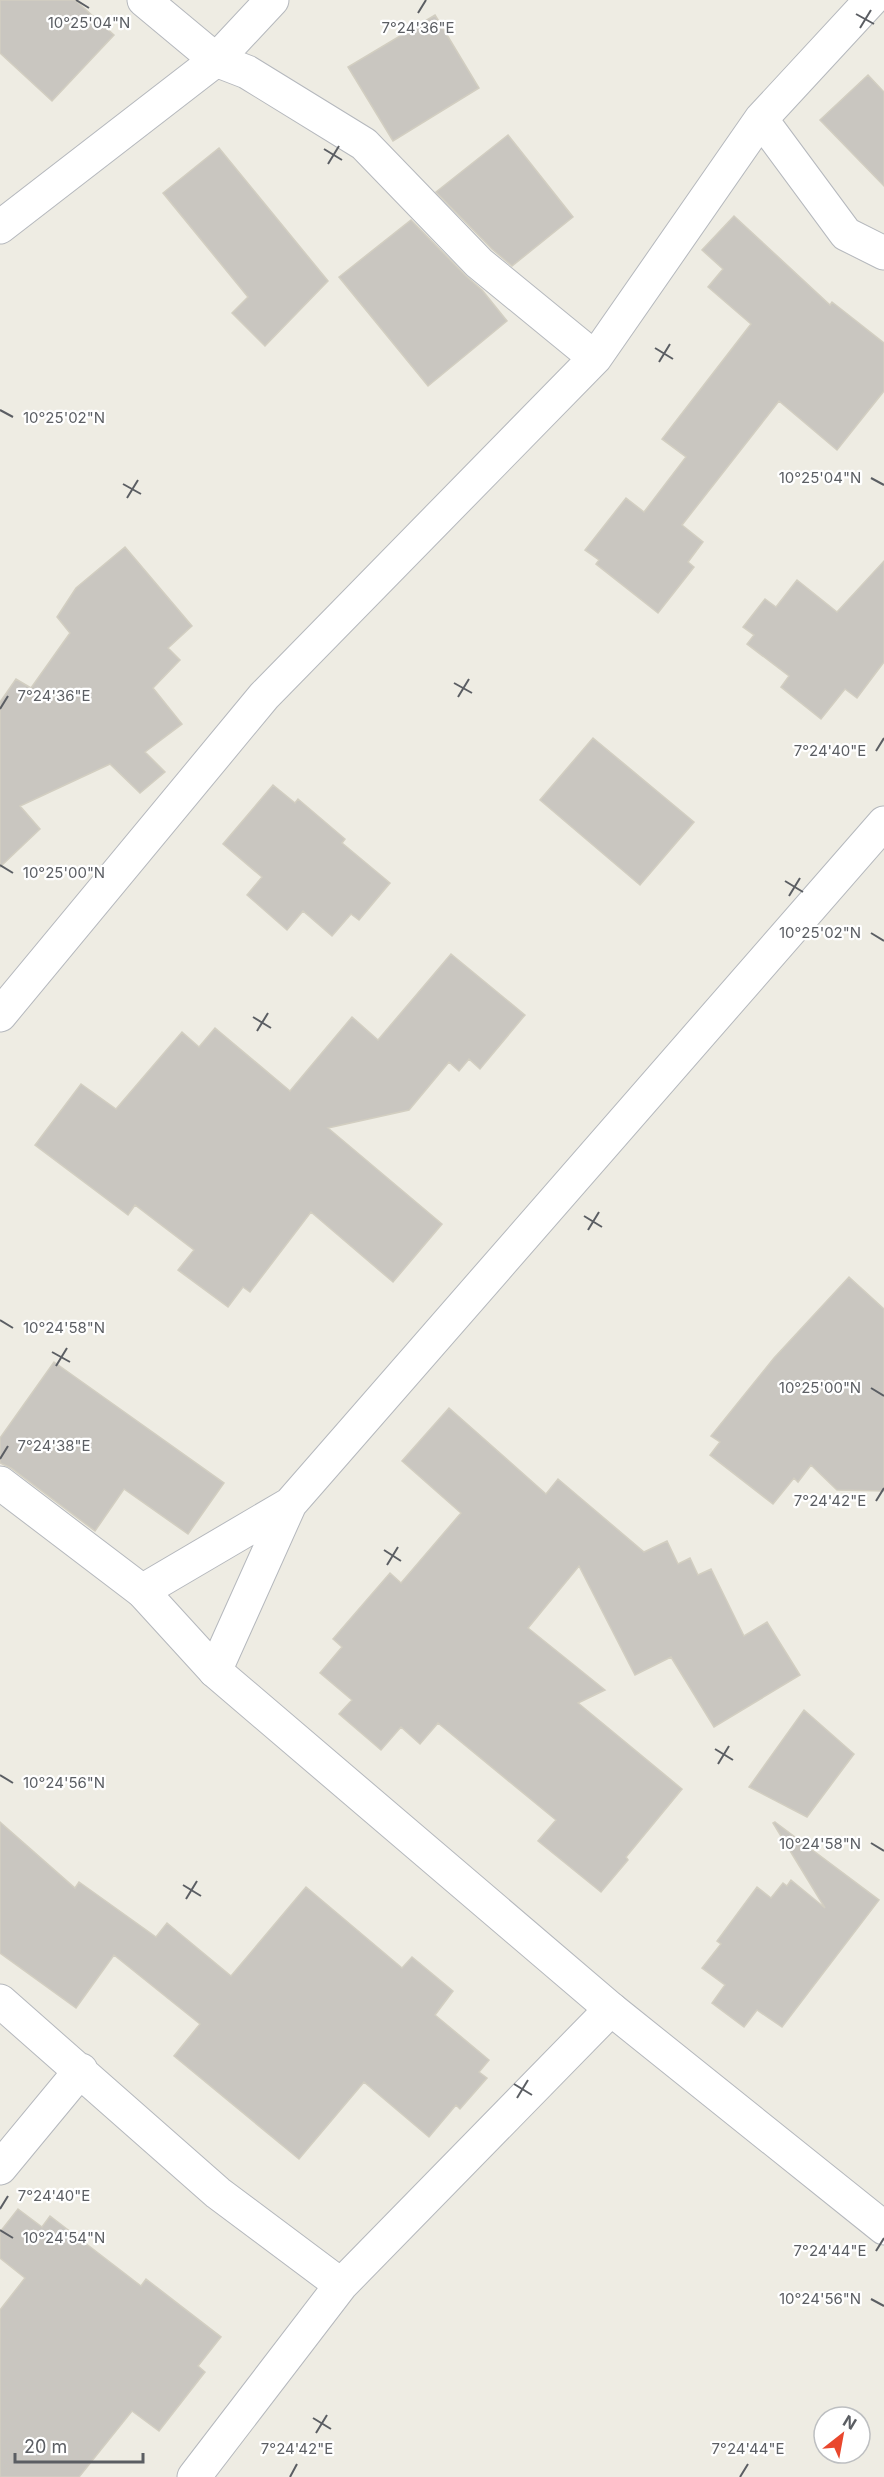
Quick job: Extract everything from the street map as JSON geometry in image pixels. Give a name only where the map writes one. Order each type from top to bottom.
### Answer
[{"type":"street","points":[[144,0],[216,60],[247,72],[364,144],[479,263],[595,358]]},
{"type":"street","points":[[0,227],[216,60],[272,0]]},
{"type":"street","points":[[0,1015],[264,696],[595,358],[761,119],[871,0]]},
{"type":"street","points":[[761,119],[846,234],[884,253]]},
{"type":"street","points":[[215,1671],[290,1504],[884,823]]},
{"type":"street","points":[[0,1483],[142,1591],[215,1671],[611,2008],[884,2228]]},
{"type":"street","points":[[142,1591],[290,1504]]},
{"type":"street","points":[[0,2001],[218,2193],[341,2285]]},
{"type":"street","points":[[194,2477],[341,2285],[611,2008]]},
{"type":"street","points":[[0,2168],[81,2070]]},
{"type":"building","points":[[0,0],[75,0],[114,35],[52,101],[0,53]]},
{"type":"building","points":[[435,15],[479,88],[393,141],[348,67]]},
{"type":"building","points":[[868,75],[884,92],[884,186],[820,120]]},
{"type":"building","points":[[508,135],[573,217],[512,266],[436,192]]},
{"type":"building","points":[[219,148],[328,281],[265,346],[232,313],[248,297],[163,193]]},
{"type":"building","points":[[734,216],[830,305],[832,302],[884,343],[884,391],[837,450],[779,401],[682,525],[703,542],[688,562],[694,567],[658,613],[596,564],[599,560],[585,550],[626,498],[644,512],[686,457],[662,439],[751,324],[708,287],[723,269],[702,250]]},
{"type":"building","points":[[411,220],[482,290],[507,321],[428,386],[339,277]]},
{"type":"building","points":[[125,547],[192,626],[168,648],[180,660],[153,688],[182,724],[145,752],[165,772],[140,793],[110,764],[20,806],[40,829],[0,867],[0,702],[16,679],[31,688],[70,633],[57,617],[76,588]]},
{"type":"building","points":[[884,561],[884,662],[857,698],[845,689],[821,719],[781,687],[789,676],[747,644],[754,635],[743,627],[765,599],[776,607],[797,580],[837,612]]},
{"type":"building","points":[[593,738],[694,822],[640,885],[540,800]]},
{"type":"building","points":[[273,785],[295,803],[298,799],[345,839],[342,843],[390,883],[359,920],[351,914],[332,936],[303,911],[287,930],[247,895],[262,877],[223,844]]},
{"type":"building","points":[[451,954],[525,1015],[480,1069],[469,1059],[459,1071],[449,1062],[409,1110],[328,1128],[442,1224],[393,1282],[311,1212],[250,1292],[243,1287],[228,1307],[178,1270],[194,1250],[135,1205],[128,1215],[35,1145],[81,1084],[116,1109],[182,1032],[199,1047],[215,1028],[290,1091],[352,1017],[378,1040]]},
{"type":"building","points":[[849,1277],[884,1309],[884,1491],[837,1490],[811,1465],[798,1482],[794,1478],[773,1504],[710,1455],[720,1442],[711,1436],[774,1358]]},
{"type":"building","points":[[54,1362],[224,1483],[188,1534],[124,1489],[95,1531],[11,1468],[0,1463],[0,1438]]},
{"type":"building","points":[[449,1408],[546,1494],[558,1479],[644,1552],[667,1541],[678,1564],[690,1558],[698,1575],[711,1569],[744,1636],[767,1622],[800,1675],[714,1727],[671,1657],[635,1675],[579,1566],[528,1628],[605,1690],[578,1703],[682,1789],[626,1857],[628,1860],[601,1892],[538,1841],[556,1820],[438,1723],[420,1744],[401,1727],[381,1750],[339,1714],[352,1700],[320,1673],[342,1647],[333,1639],[390,1573],[401,1583],[461,1513],[402,1461]]},
{"type":"building","points":[[804,1710],[854,1754],[807,1817],[749,1787]]},
{"type":"building","points":[[0,1822],[75,1888],[79,1882],[156,1937],[167,1923],[231,1976],[306,1887],[402,1968],[412,1957],[453,1991],[435,2015],[489,2060],[479,2072],[487,2078],[460,2109],[456,2105],[429,2137],[364,2082],[299,2159],[174,2056],[200,2024],[114,1955],[76,2008],[0,1953]]},
{"type":"building","points":[[775,1822],[879,1900],[782,2027],[757,2010],[744,2027],[712,2003],[725,1985],[702,1968],[721,1944],[717,1941],[757,1887],[771,1898],[783,1883],[787,1886],[791,1880],[825,1908],[773,1823]]},
{"type":"building","points":[[18,2209],[42,2227],[50,2216],[141,2286],[146,2279],[221,2337],[198,2366],[205,2372],[159,2431],[132,2411],[79,2477],[0,2477],[0,2310],[25,2278],[0,2258],[0,2232]]}]
